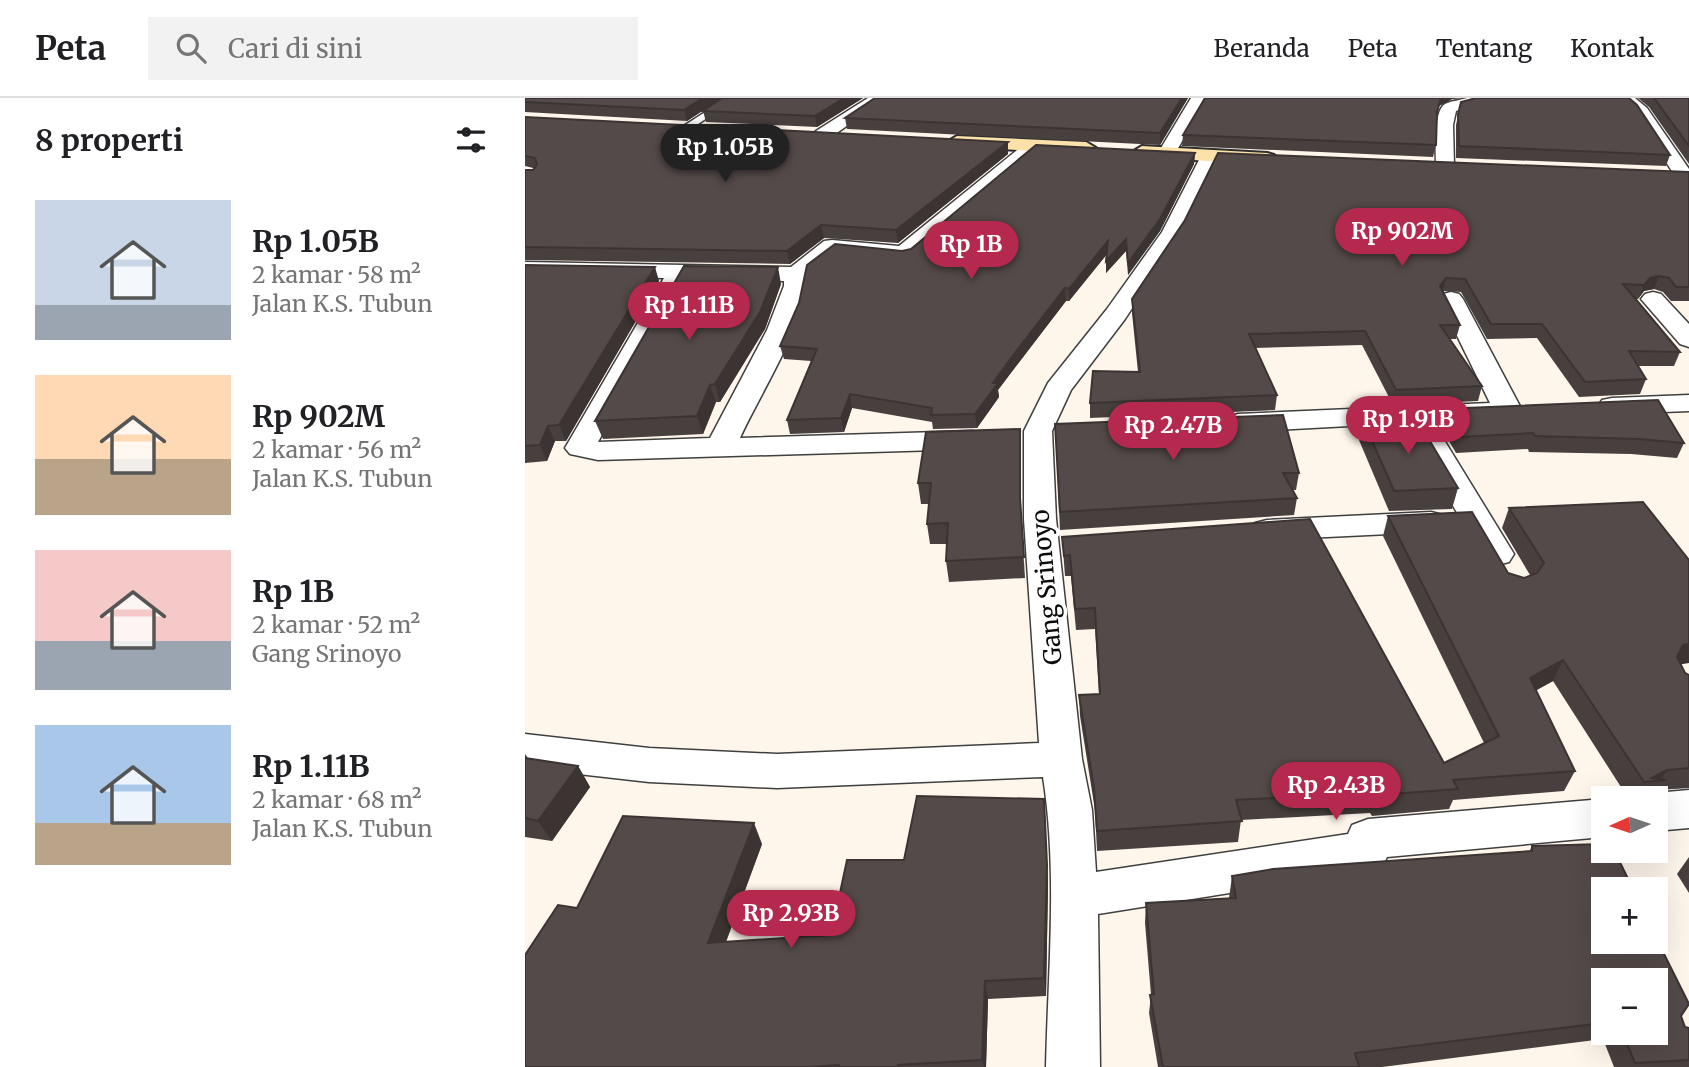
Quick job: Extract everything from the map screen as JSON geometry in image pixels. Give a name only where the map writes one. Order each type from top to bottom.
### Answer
[{"type":"street","points":[[822,135],[879,98]]},
{"type":"street","points":[[1167,153],[1199,98]]},
{"type":"street","points":[[1419,165],[1452,166],[1445,125],[1449,108],[1472,102],[1476,98]]},
{"type":"street","points":[[1625,98],[1641,111],[1686,175]]},
{"type":"street","points":[[660,128],[722,131]]},
{"type":"street","points":[[796,134],[850,137]]},
{"type":"street","points":[[944,142],[1103,149]]},
{"type":"street","points":[[525,269],[796,274],[832,246],[904,253],[1033,146]]},
{"type":"street","points":[[1128,151],[1289,159]]},
{"type":"street","name":"Gang Srinoyo","points":[[1073,1067],[1074,897],[1070,810],[1061,759],[1057,544],[1031,435],[1058,389],[1116,314],[1172,232],[1210,156]]},
{"type":"street","points":[[1657,174],[1686,175]]},
{"type":"street","points":[[680,271],[580,449],[598,451],[1031,435]]},
{"type":"street","points":[[721,447],[784,322],[797,292],[799,281],[796,274]]},
{"type":"street","points":[[1215,424],[1522,409],[1451,299]]},
{"type":"street","points":[[1653,299],[1689,338]]},
{"type":"street","points":[[1592,406],[1689,402]]},
{"type":"street","points":[[1415,415],[1515,584]]},
{"type":"street","points":[[1238,532],[1476,520]]},
{"type":"street","points":[[525,751],[649,765],[776,771],[1061,759]]},
{"type":"street","points":[[1668,810],[1689,808]]},
{"type":"street","points":[[1074,897],[1232,870],[1367,851],[1368,839],[1591,819]]},
{"type":"lane","points":[[685,129],[732,98]]},
{"type":"building","points":[[525,98],[703,98],[684,110],[525,102]]},
{"type":"building","points":[[722,98],[844,98],[815,116],[703,111]]},
{"type":"building","points":[[875,98],[1182,98],[1160,133],[845,118]]},
{"type":"building","points":[[1205,98],[1441,98],[1437,112],[1436,145],[1183,135]]},
{"type":"building","points":[[1476,98],[1629,98],[1637,105],[1670,155],[1459,146],[1458,114],[1461,102]]},
{"type":"building","points":[[1654,98],[1689,98],[1689,146]]},
{"type":"building","points":[[525,117],[1008,142],[896,230],[821,225],[787,251],[525,247],[525,170],[533,170],[537,164],[535,158],[525,156]]},
{"type":"building","points":[[1036,145],[1195,153],[1160,219],[1128,263],[1126,239],[1106,261],[1108,241],[1069,289],[1065,288],[1011,358],[993,383],[998,383],[975,414],[931,415],[932,408],[850,394],[841,418],[787,420],[817,349],[780,346],[799,303],[807,265],[835,244],[902,251],[911,249]]},
{"type":"building","points":[[1218,153],[1689,172],[1689,287],[1676,287],[1669,278],[1659,276],[1650,278],[1644,285],[1623,284],[1680,352],[1629,351],[1646,379],[1585,382],[1542,324],[1491,324],[1465,279],[1446,278],[1440,286],[1460,325],[1440,325],[1482,386],[1396,390],[1365,331],[1249,334],[1277,395],[1090,403],[1093,371],[1140,372],[1132,299],[1185,220]]},
{"type":"building","points":[[525,265],[655,267],[559,425],[548,426],[540,445],[525,446]]},
{"type":"building","points":[[684,266],[778,267],[760,312],[715,384],[710,385],[697,416],[595,421]]},
{"type":"building","points":[[1658,400],[1684,443],[1535,436],[1533,433],[1460,437],[1443,409]]},
{"type":"building","points":[[1410,408],[1458,488],[1394,491],[1363,420],[1416,419]]},
{"type":"building","points":[[1283,415],[1299,473],[1283,473],[1297,498],[1060,512],[1055,424]]},
{"type":"building","points":[[1020,429],[1020,498],[1024,557],[946,561],[948,523],[927,524],[931,483],[918,483],[926,432]]},
{"type":"building","points":[[1643,502],[1689,560],[1689,644],[1683,645],[1677,657],[1685,673],[1689,675],[1689,768],[1667,770],[1652,778],[1666,780],[1644,782],[1563,660],[1530,678],[1575,771],[1453,780],[1458,789],[1236,800],[1242,821],[1097,831],[1094,789],[1079,695],[1100,694],[1095,608],[1075,609],[1070,555],[1064,556],[1062,537],[1310,519],[1444,763],[1499,736],[1388,516],[1472,512],[1508,573],[1524,578],[1537,573],[1544,563],[1509,508]]},
{"type":"building","points":[[525,758],[578,766],[538,821],[525,818]]},
{"type":"building","points":[[917,796],[1044,799],[1047,865],[1044,978],[985,981],[982,1060],[898,1067],[525,1067],[525,955],[558,905],[577,908],[623,816],[754,823],[708,943],[831,935],[847,860],[904,860]]},
{"type":"building","points":[[1591,844],[1591,863],[1620,863],[1627,877],[1591,877],[1591,954],[1664,954],[1689,1004],[1681,1016],[1685,1027],[1689,1028],[1689,1060],[1635,1063],[1627,1045],[1668,1045],[1668,968],[1591,968],[1591,1024],[1355,1053],[1359,1067],[1163,1067],[1150,995],[1154,994],[1146,903],[1236,898],[1232,876],[1273,869],[1532,851],[1532,846]]}]
